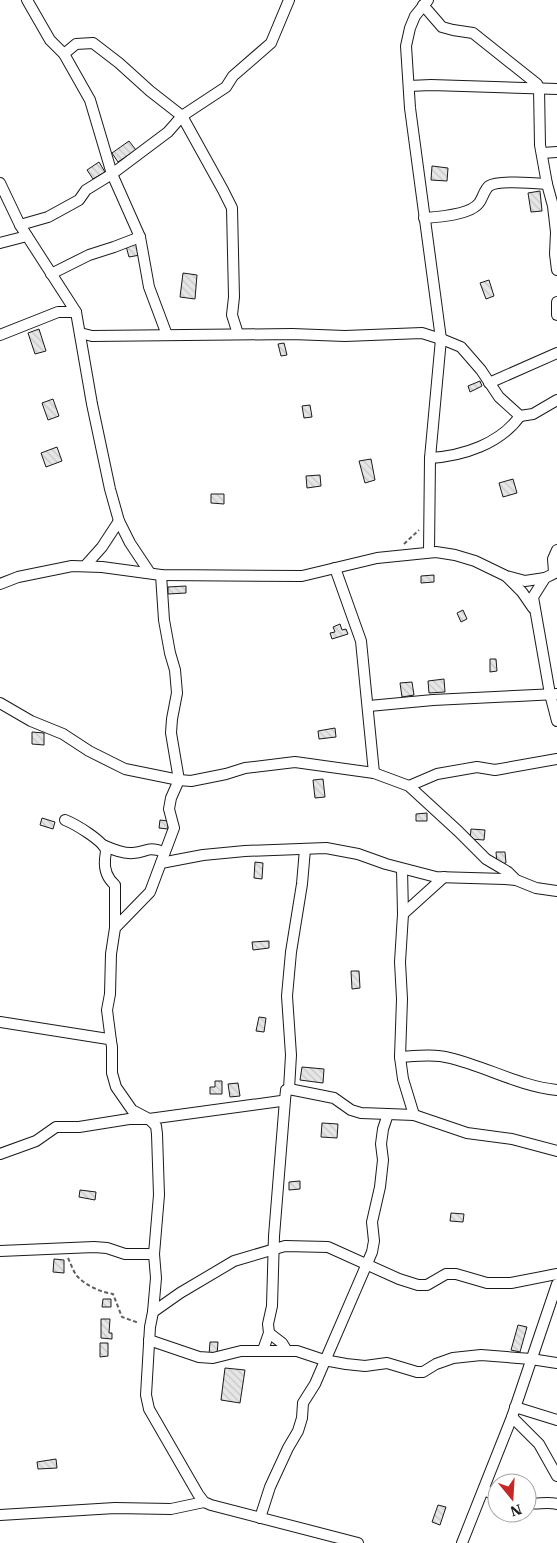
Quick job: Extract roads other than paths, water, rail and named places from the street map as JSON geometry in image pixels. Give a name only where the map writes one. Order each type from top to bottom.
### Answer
[{"type":"street","points":[[27,0],[50,40],[64,54],[90,100],[112,174],[140,237],[149,287],[167,335]]},
{"type":"street","points":[[20,225],[48,217],[79,200],[86,190],[112,174],[168,132],[182,116],[226,87],[233,76],[271,43],[289,0]]},
{"type":"street","points":[[429,552],[430,458],[441,338],[424,218],[406,46],[410,28],[425,3],[442,27],[473,33],[537,84],[539,88],[540,145],[553,206],[557,270]]},
{"type":"street","points":[[64,54],[76,44],[93,42],[182,116],[232,208],[234,297],[232,315],[238,334]]},
{"type":"street","points":[[409,86],[557,89]]},
{"type":"street","points":[[542,153],[557,152]]},
{"type":"street","points":[[0,183],[20,225],[76,312],[92,404],[110,490],[119,520],[130,543],[155,574],[175,670],[177,693],[171,734],[179,780],[171,798],[169,809],[174,828],[150,892],[115,928]]},
{"type":"street","points":[[424,218],[451,215],[468,210],[478,204],[488,187],[497,184],[547,184]]},
{"type":"street","points":[[0,243],[27,236]]},
{"type":"street","points":[[51,274],[89,255],[114,248],[140,237]]},
{"type":"street","points":[[557,302],[557,315]]},
{"type":"street","points":[[0,334],[58,312],[76,312]]},
{"type":"street","points":[[80,333],[92,336],[238,334],[345,336],[422,333],[441,338],[461,347],[481,370],[499,397],[520,416]]},
{"type":"street","points":[[489,383],[557,353]]},
{"type":"street","points":[[520,416],[533,414],[557,400]]},
{"type":"street","points":[[430,458],[443,458],[477,449],[514,426],[520,416]]},
{"type":"street","points":[[85,566],[102,547],[119,520]]},
{"type":"street","points":[[557,550],[553,560],[552,574],[534,597],[535,610],[554,694],[557,721]]},
{"type":"street","points":[[0,584],[27,575],[72,566],[102,567],[155,574],[302,576],[377,558],[429,552],[455,555],[475,561],[506,576],[525,581],[552,574]]},
{"type":"street","points":[[335,568],[361,641],[374,773]]},
{"type":"street","points":[[506,576],[522,592],[535,610]]},
{"type":"street","points":[[368,706],[433,700],[554,694]]},
{"type":"street","points":[[0,703],[31,721],[63,734],[89,752],[125,770],[190,781],[245,768],[295,762],[374,773],[409,786],[458,830],[486,859],[498,868],[508,872],[516,880]]},
{"type":"street","points":[[409,786],[437,774],[477,767],[495,770],[557,759]]},
{"type":"street","points":[[65,820],[95,837],[106,852],[106,872],[114,885],[115,928],[107,1010],[112,1047],[112,1073],[116,1087],[132,1110],[149,1119],[156,1126],[158,1142],[158,1208],[154,1254],[156,1278],[149,1340],[147,1402],[178,1461],[204,1502],[210,1506],[358,1543]]},
{"type":"street","points":[[102,845],[125,853],[136,853],[151,848],[164,852]]},
{"type":"street","points":[[263,1350],[269,1333],[285,1100],[286,1090],[289,1089],[291,1054],[287,996],[305,848]]},
{"type":"street","points":[[161,863],[213,854],[326,848],[358,854],[402,869],[436,877],[516,880],[536,888],[557,891]]},
{"type":"street","points":[[402,869],[400,1057],[403,1079],[414,1115]]},
{"type":"street","points":[[403,914],[444,878]]},
{"type":"street","points":[[0,1022],[111,1041]]},
{"type":"street","points":[[400,1057],[428,1055],[450,1058],[510,1080],[557,1090]]},
{"type":"street","points":[[289,1089],[334,1098],[351,1110],[361,1113],[414,1115],[467,1133],[512,1139],[557,1151]]},
{"type":"street","points":[[0,1154],[36,1140],[56,1127],[79,1127],[128,1119],[149,1119],[285,1100]]},
{"type":"street","points":[[260,1518],[270,1487],[298,1431],[302,1418],[303,1403],[315,1384],[372,1252],[374,1241],[372,1222],[383,1160],[381,1144],[388,1114]]},
{"type":"street","points":[[153,1312],[180,1293],[234,1261],[274,1248],[300,1245],[328,1247],[418,1286],[428,1285],[446,1274],[456,1274],[487,1283],[511,1283],[557,1274]]},
{"type":"street","points":[[0,1251],[94,1247],[107,1248],[124,1254],[154,1254]]},
{"type":"street","points":[[462,1543],[512,1417],[530,1359],[557,1284]]},
{"type":"street","points":[[269,1333],[282,1343],[287,1351]]},
{"type":"street","points":[[149,1340],[199,1357],[212,1358],[241,1351],[297,1351],[324,1360],[365,1366],[386,1363],[417,1372],[423,1372],[436,1364],[453,1358],[481,1355],[557,1363]]},
{"type":"street","points":[[515,1407],[557,1420]]},
{"type":"street","points":[[512,1417],[539,1444],[557,1476]]},
{"type":"street","points":[[0,1515],[115,1508],[171,1509],[204,1502]]},
{"type":"street","points":[[537,1504],[547,1502],[557,1504]]}]
